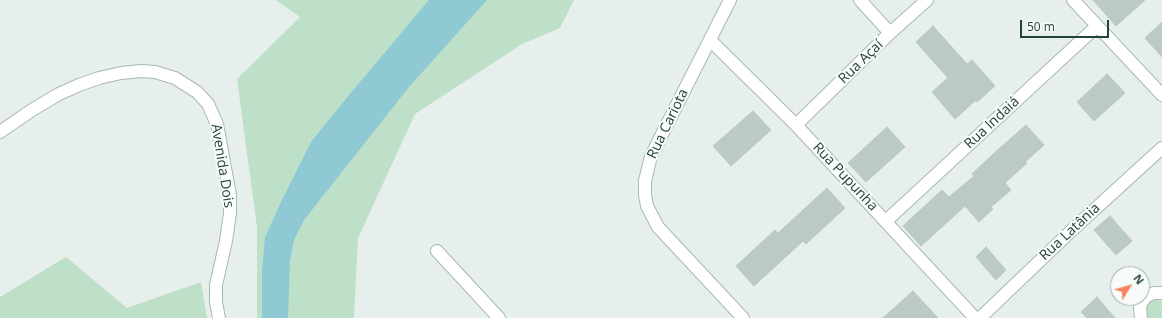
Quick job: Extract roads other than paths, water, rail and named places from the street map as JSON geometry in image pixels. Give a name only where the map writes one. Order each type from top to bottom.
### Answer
[{"type":"street","name":"Rua Cariota","points":[[730,0],[651,156],[645,180],[645,195],[647,206],[658,227],[743,318]]},
{"type":"street","points":[[860,0],[890,33]]},
{"type":"street","name":"Rua Açaí","points":[[796,125],[890,33],[927,0]]},
{"type":"street","points":[[1073,0],[1162,95]]},
{"type":"street","name":"Rua Indaiá","points":[[886,221],[1097,26]]},
{"type":"street","name":"Rua Pupunha","points":[[710,40],[796,125],[975,318]]},
{"type":"street","name":"Avenida Dois","points":[[0,132],[59,94],[99,78],[121,73],[141,71],[155,72],[175,78],[197,92],[208,104],[217,124],[230,195],[230,213],[226,241],[216,285],[216,302],[219,318]]},
{"type":"street","name":"Rua Latânia","points":[[980,318],[1071,231],[1162,148]]},
{"type":"street","points":[[437,251],[499,318]]},
{"type":"street","points":[[1141,318],[1140,308],[1142,301],[1154,293],[1162,293]]},
{"type":"water","points":[[429,0],[487,0],[409,87],[304,220],[294,240],[290,261],[288,318],[262,318],[262,272],[265,237],[311,142]]}]
